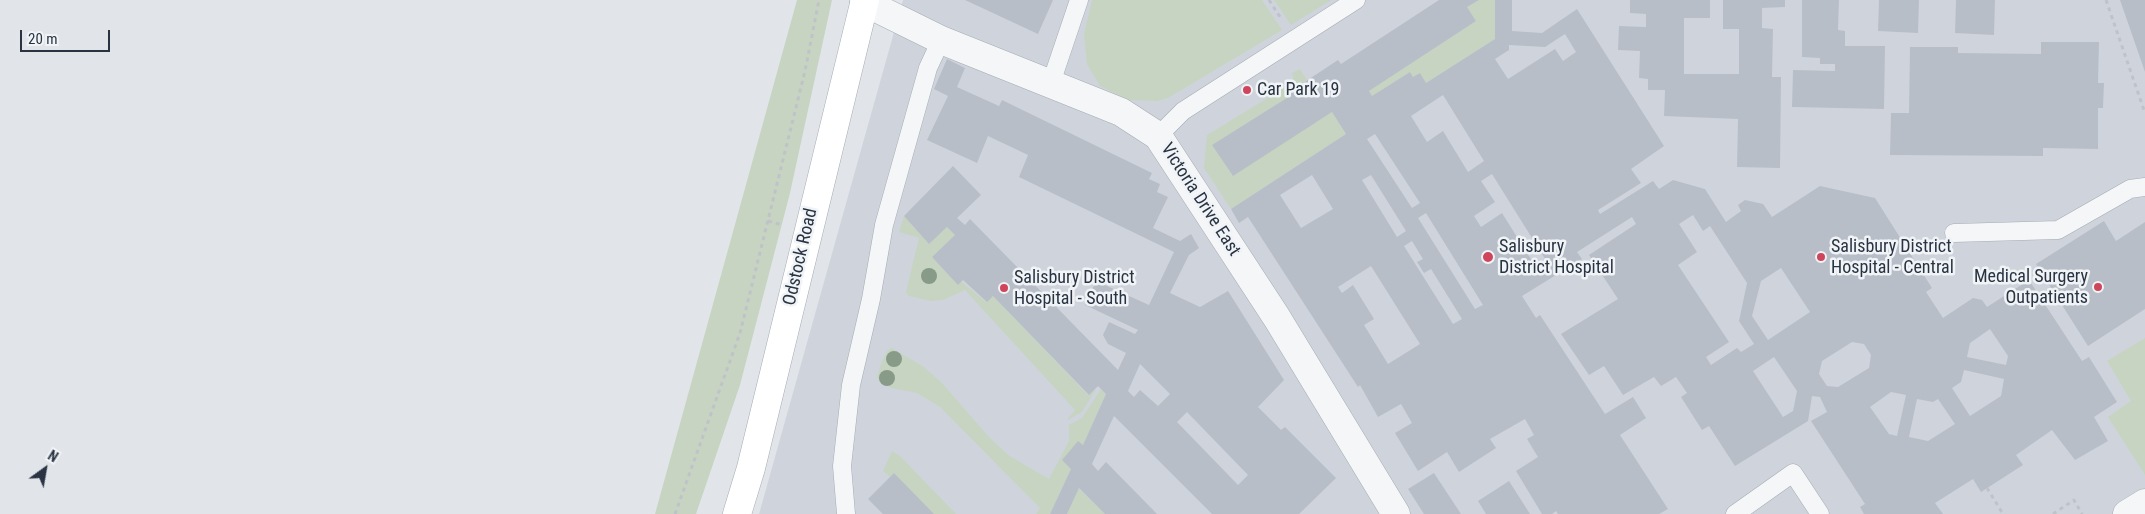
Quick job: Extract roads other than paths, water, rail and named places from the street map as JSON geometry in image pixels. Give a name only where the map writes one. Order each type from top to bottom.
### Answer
[{"type":"street","name":"Victoria Drive East","points":[[865,1],[941,40],[1121,112],[1158,136],[1277,318],[1396,514]]},
{"type":"street","name":"Odstock Road","points":[[737,514],[753,459],[865,1]]},
{"type":"street","points":[[2127,514],[2145,503]]},
{"type":"lane","points":[[1051,83],[1079,0]]},
{"type":"lane","points":[[1158,136],[1183,111],[1356,0]]},
{"type":"lane","points":[[846,514],[842,466],[851,385],[871,299],[884,225],[928,68],[941,40]]},
{"type":"lane","points":[[1954,233],[2058,230],[2130,189],[2145,187]]},
{"type":"lane","points":[[1736,514],[1794,474],[1820,514]]},
{"type":"place","name":"Car Park 19","points":[[1247,90]]},
{"type":"place","name":"Salisbury District Hospital","points":[[1488,257]]},
{"type":"place","name":"Salisbury District Hospital - Central","points":[[1821,257]]},
{"type":"place","name":"Medical Surgery Outpatients","points":[[2098,287]]},
{"type":"place","name":"Salisbury District Hospital - South","points":[[1004,288]]}]
